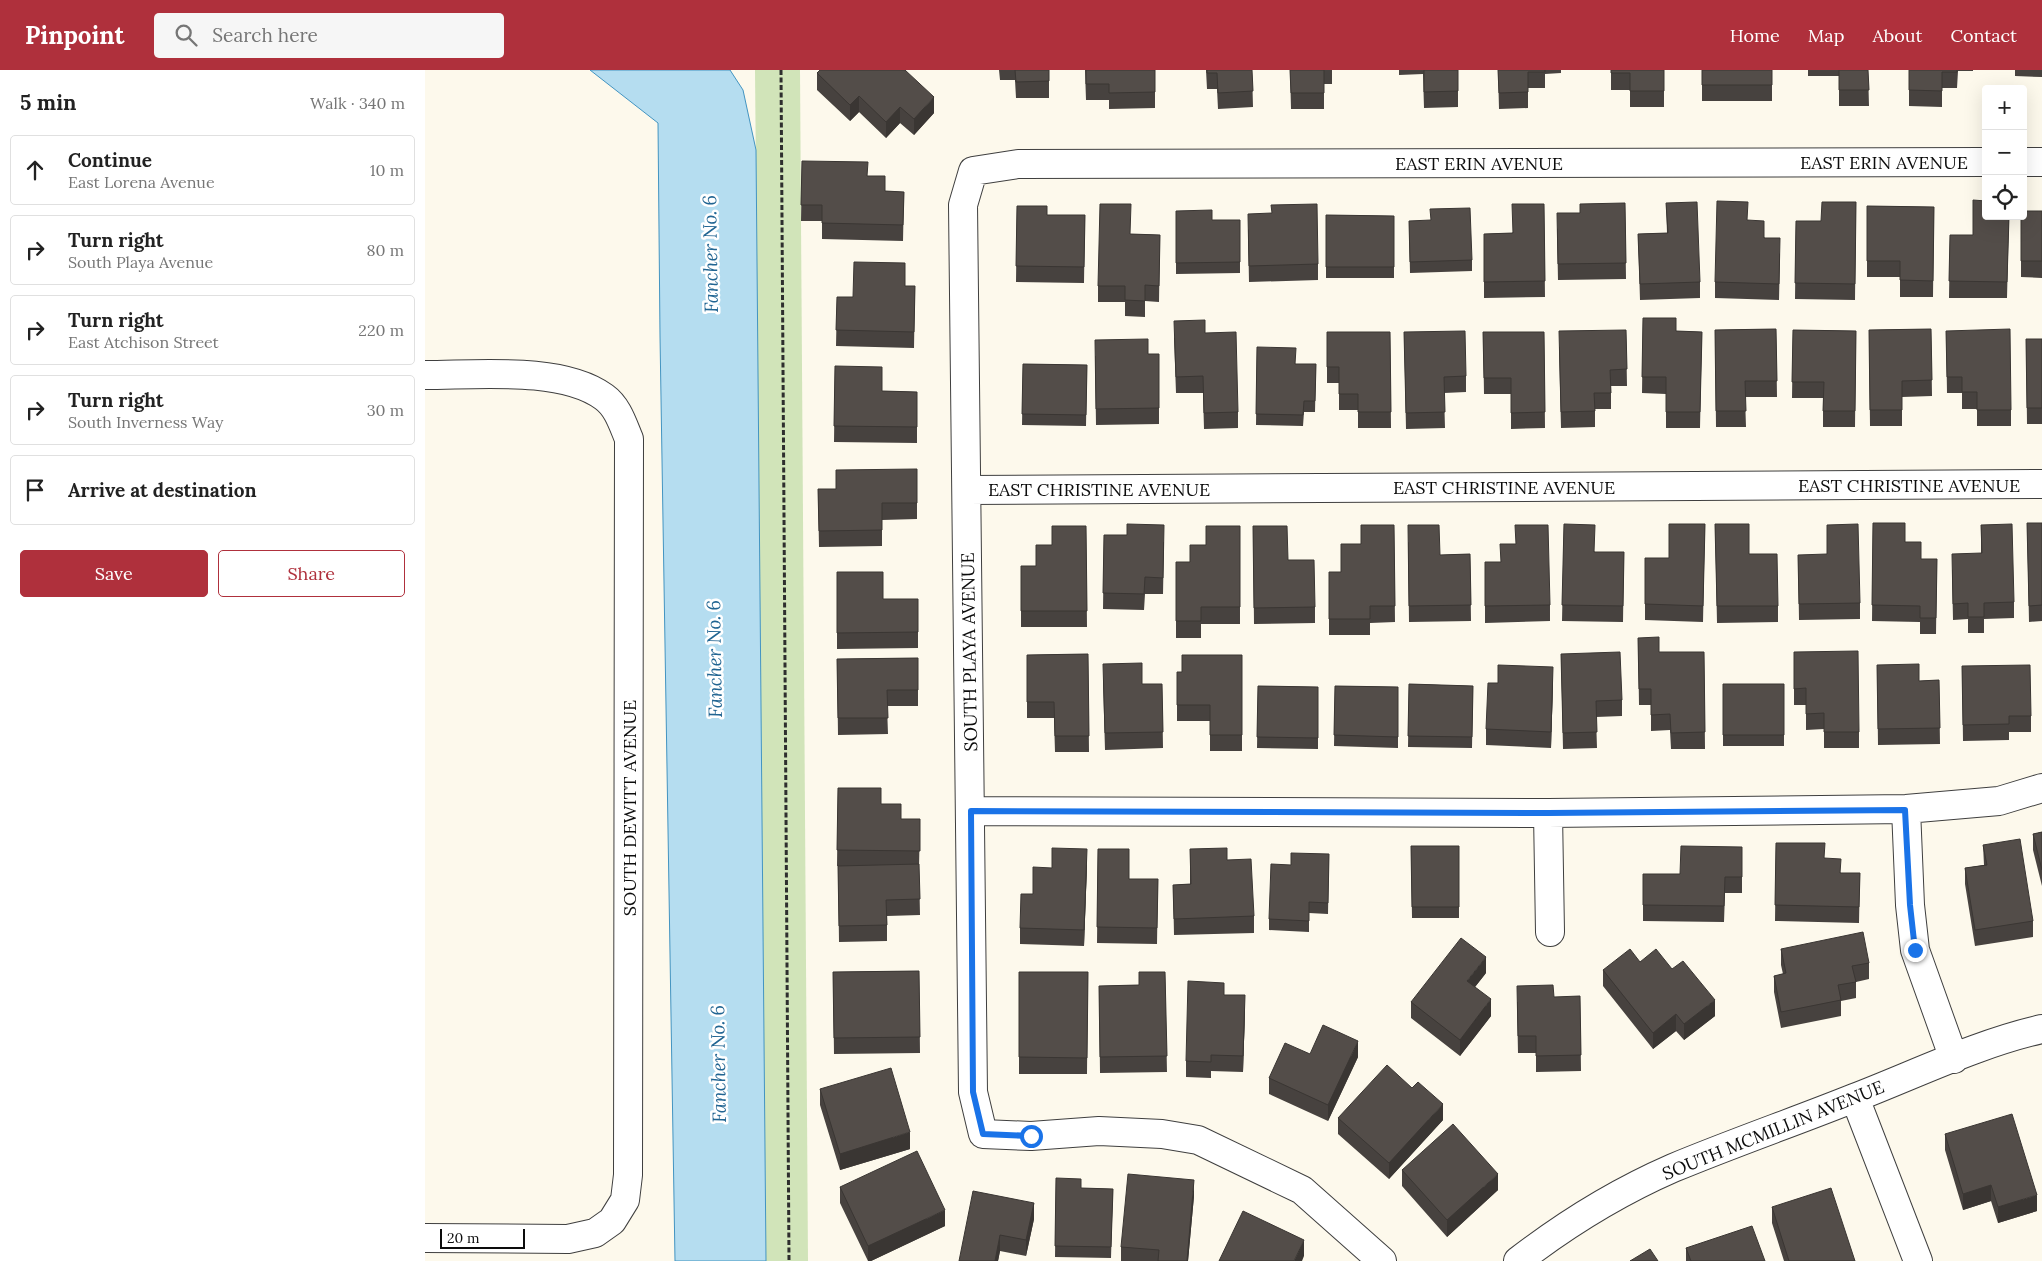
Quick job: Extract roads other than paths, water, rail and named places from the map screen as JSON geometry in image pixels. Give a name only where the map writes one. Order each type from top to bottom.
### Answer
[{"type":"street","name":"EAST ERIN AVENUE","points":[[973,171],[1018,164],[1982,162]]},
{"type":"street","points":[[2027,162],[2042,162]]},
{"type":"street","name":"SOUTH PLAYA AVENUE","points":[[973,171],[963,205],[973,1092],[983,1134],[1031,1136],[1099,1131],[1162,1134],[1198,1140],[1301,1190],[1382,1261]]},
{"type":"street","name":"SOUTH DEWITT AVENUE","points":[[425,375],[535,375],[577,382],[605,398],[620,416],[629,440],[628,1175],[625,1200],[612,1221],[595,1233],[568,1239],[425,1238]]},
{"type":"street","name":"EAST CHRISTINE AVENUE","points":[[967,490],[2042,484]]},
{"type":"street","points":[[971,811],[1548,813],[1905,810],[1999,800],[2042,788]]},
{"type":"street","points":[[1905,810],[1910,905],[1915,950],[1954,1059]]},
{"type":"street","points":[[1548,813],[1550,932]]},
{"type":"street","name":"SOUTH MCMILLIN AVENUE","points":[[1517,1261],[1578,1218],[1673,1168],[1954,1059],[2024,1033],[2042,1029]]},
{"type":"street","points":[[1855,1098],[1918,1261]]},
{"type":"water","name":"Fancher No. 6","points":[[590,70],[730,70],[743,90],[756,150],[766,1261],[675,1261],[658,123]]}]
